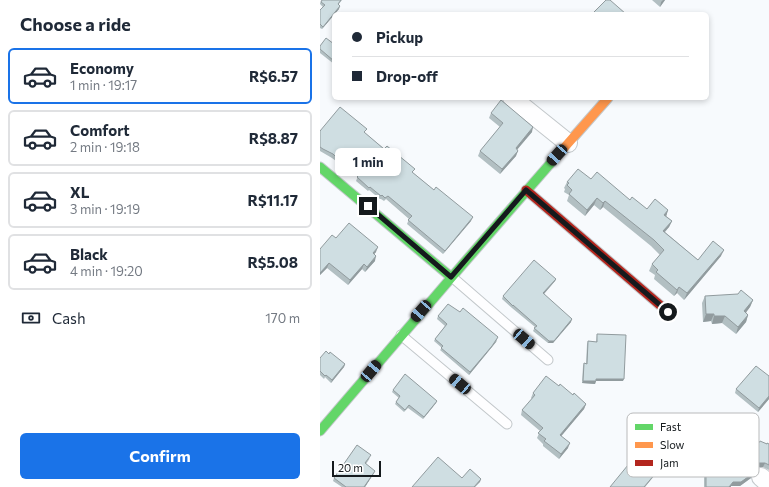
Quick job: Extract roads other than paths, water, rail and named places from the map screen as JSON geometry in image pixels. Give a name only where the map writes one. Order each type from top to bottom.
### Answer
[{"type":"street","points":[[514,100],[568,143]]},
{"type":"street","points":[[320,431],[526,190],[606,100]]},
{"type":"street","points":[[320,166],[451,277]]},
{"type":"street","points":[[526,190],[668,312]]},
{"type":"lane","points":[[451,277],[548,360]]},
{"type":"lane","points":[[401,335],[507,424]]}]
